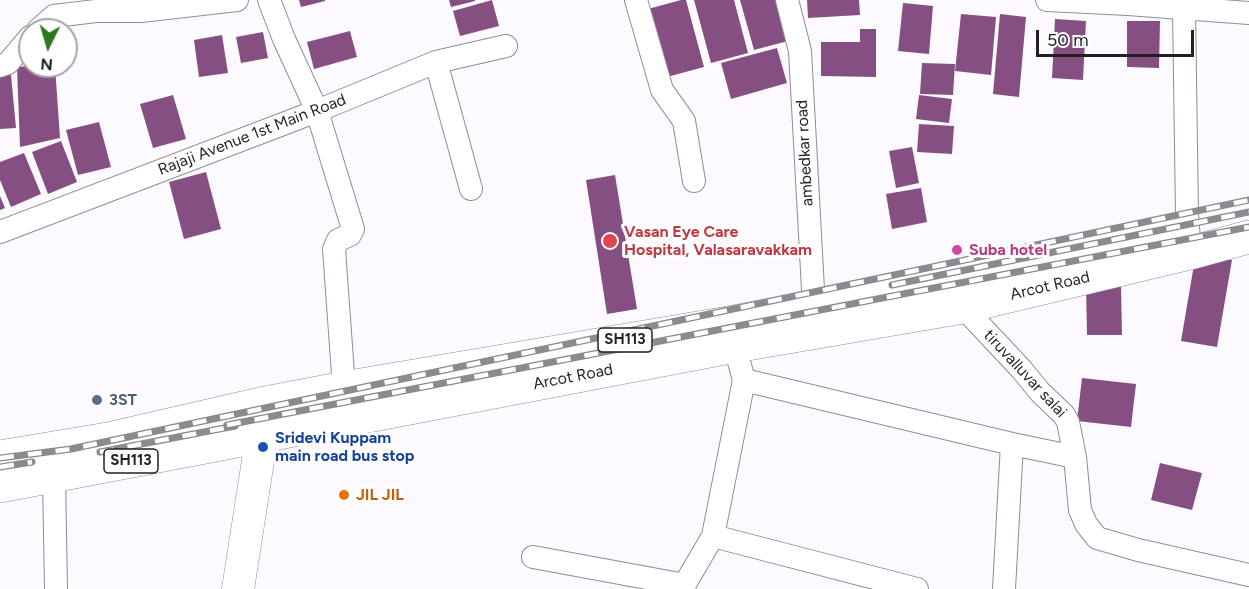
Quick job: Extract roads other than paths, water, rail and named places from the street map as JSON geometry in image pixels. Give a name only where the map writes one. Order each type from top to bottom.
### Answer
[{"type":"main road","name":"Arcot Road","points":[[0,458],[53,462],[262,435],[441,386],[731,335],[963,307],[1189,242],[1249,216]]},
{"type":"main road","name":"Arcot Road","points":[[731,335],[814,308],[943,283],[1189,242],[1249,237]]},
{"type":"main road","name":"Arcot Road","points":[[0,486],[108,439],[260,404],[344,388],[441,386]]},
{"type":"main road","points":[[238,589],[262,435]]},
{"type":"street","points":[[52,18],[96,11],[141,11],[237,0]]},
{"type":"street","points":[[269,0],[317,111],[353,229],[350,235],[338,240],[334,249],[344,388]]},
{"type":"street","points":[[636,0],[662,90],[684,121],[694,181]]},
{"type":"street","name":"ambedkar road","points":[[787,0],[800,51],[814,308]]},
{"type":"street","points":[[1047,0],[1128,2],[1184,9],[1249,13]]},
{"type":"street","points":[[1184,9],[1189,242]]},
{"type":"street","name":"Rajaji Avenue 1st Main Road","points":[[0,232],[317,111],[436,62],[506,46]]},
{"type":"street","points":[[0,66],[8,63],[18,51]]},
{"type":"street","points":[[436,62],[471,189]]},
{"type":"street","name":"tiruvalluvar salai","points":[[963,307],[1040,392],[1064,415],[1068,422],[1074,457],[1080,510],[1086,524],[1097,538],[1138,550],[1249,575]]},
{"type":"street","points":[[533,557],[684,587],[713,536],[744,380],[731,335]]},
{"type":"street","points":[[744,380],[1074,457]]},
{"type":"street","points":[[1004,589],[1012,444]]},
{"type":"street","points":[[53,462],[56,589]]},
{"type":"street","points":[[713,536],[917,589]]},
{"type":"railway","points":[[0,458],[71,449],[1249,200]]},
{"type":"railway","points":[[892,285],[1249,212]]},
{"type":"railway","points":[[227,425],[1249,227]]},
{"type":"railway","points":[[100,452],[235,426]]},
{"type":"railway","points":[[0,467],[32,462]]},
{"type":"place","name":"Vasan Eye Care Hospital, Valasaravakkam","points":[[610,241]]},
{"type":"place","name":"Suba hotel","points":[[957,250]]},
{"type":"place","name":"3ST","points":[[97,400]]},
{"type":"place","name":"Sridevi Kuppam main road bus stop","points":[[263,447]]},
{"type":"place","name":"JIL JIL","points":[[344,495]]}]
